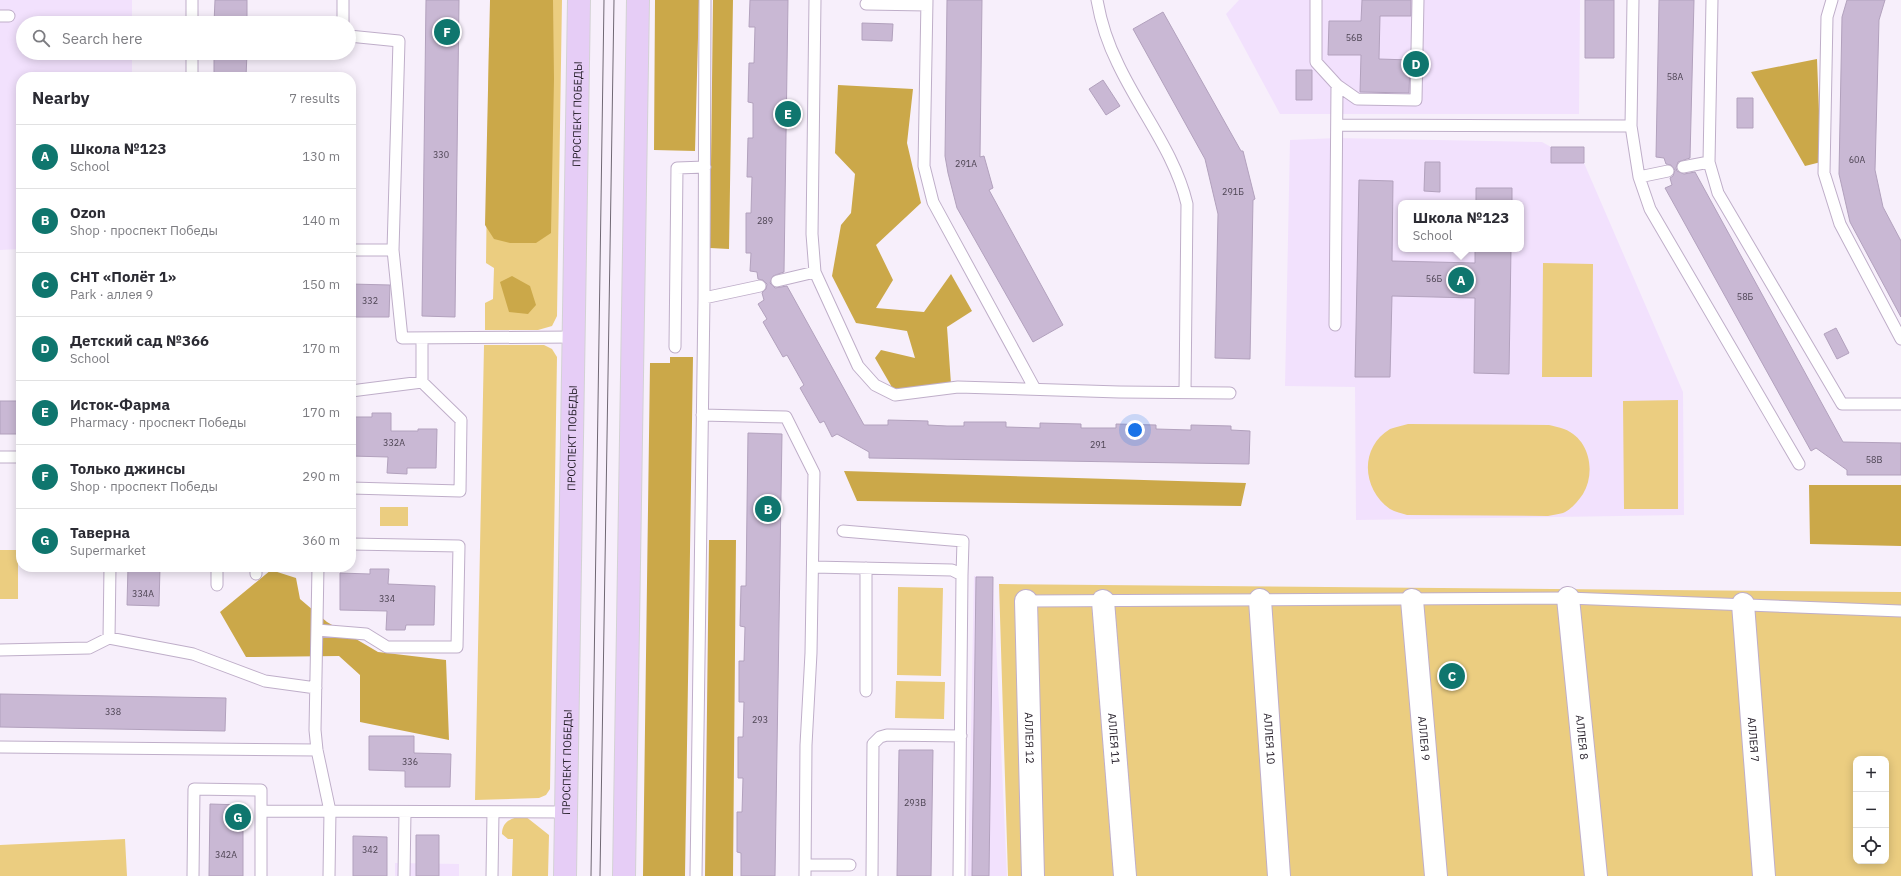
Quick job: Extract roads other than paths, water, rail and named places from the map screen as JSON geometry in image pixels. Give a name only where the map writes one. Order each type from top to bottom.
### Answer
[{"type":"main road","name":"ПРОСПЕКТ ПОБЕДЫ","points":[[565,876],[579,0]]},
{"type":"main road","points":[[624,876],[638,0]]},
{"type":"street","name":"АЛЛЕЯ 8","points":[[1568,598],[1596,876]]},
{"type":"street","name":"АЛЛЕЯ 10","points":[[1260,600],[1279,876]]},
{"type":"street","name":"АЛЛЕЯ 9","points":[[1412,600],[1436,876]]},
{"type":"street","name":"АЛЛЕЯ 12","points":[[1026,601],[1033,876]]},
{"type":"street","name":"АЛЛЕЯ 11","points":[[1103,601],[1125,876]]},
{"type":"street","name":"АЛЛЕЯ 7","points":[[1744,604],[1764,876]]},
{"type":"lane","points":[[192,0],[192,16]]},
{"type":"lane","points":[[342,16],[343,0]]},
{"type":"lane","points":[[696,876],[704,298],[705,0]]},
{"type":"lane","points":[[815,0],[812,234],[815,272],[858,366],[875,385],[895,395],[958,387],[1119,392],[1230,393]]},
{"type":"lane","points":[[1097,0],[1100,16],[1118,65],[1182,182],[1187,204],[1185,392]]},
{"type":"lane","points":[[1316,0],[1316,62],[1337,85],[1357,99],[1416,100],[1418,0]]},
{"type":"lane","points":[[1633,0],[1631,126],[1639,177],[1650,209],[1799,464]]},
{"type":"lane","points":[[1712,0],[1708,162],[1718,193],[1842,404],[1901,404]]},
{"type":"lane","points":[[1832,0],[1827,17],[1824,173],[1840,224],[1901,339]]},
{"type":"lane","points":[[866,4],[927,2],[924,166],[929,188],[933,202],[1035,389]]},
{"type":"lane","points":[[356,37],[399,41],[393,250],[402,338],[574,337]]},
{"type":"lane","points":[[192,60],[192,72]]},
{"type":"lane","points":[[1335,325],[1338,125],[1337,85]]},
{"type":"lane","points":[[1338,125],[1631,126]]},
{"type":"lane","points":[[1683,168],[1708,162]]},
{"type":"lane","points":[[675,347],[677,168],[705,167]]},
{"type":"lane","points":[[1639,177],[1668,171]]},
{"type":"lane","points":[[356,250],[393,250]]},
{"type":"lane","points":[[777,281],[815,272]]},
{"type":"lane","points":[[704,298],[760,286]]},
{"type":"lane","points":[[356,488],[460,491],[461,420],[422,382],[422,338]]},
{"type":"lane","points":[[356,390],[422,382]]},
{"type":"lane","points":[[702,415],[786,417],[814,473],[811,653],[806,745],[805,876]]},
{"type":"lane","points":[[0,457],[16,457]]},
{"type":"lane","points":[[843,531],[963,541],[959,876]]},
{"type":"lane","points":[[317,630],[366,634],[387,647],[457,647],[458,546],[356,544]]},
{"type":"lane","points":[[813,567],[952,570],[962,575]]},
{"type":"lane","points":[[866,568],[866,691]]},
{"type":"lane","points":[[109,638],[110,572]]},
{"type":"lane","points":[[217,572],[217,585]]},
{"type":"lane","points":[[318,572],[315,730],[317,750],[330,811],[329,876]]},
{"type":"lane","points":[[1026,601],[1568,598],[1901,611]]},
{"type":"lane","points":[[0,650],[89,648],[109,638],[193,654],[265,681],[316,688]]},
{"type":"lane","points":[[872,876],[873,744],[880,737],[887,735],[961,736]]},
{"type":"lane","points":[[0,746],[317,750]]},
{"type":"lane","points":[[193,876],[194,789],[261,790],[261,876]]},
{"type":"lane","points":[[261,811],[566,812]]},
{"type":"lane","points":[[404,876],[405,812]]},
{"type":"lane","points":[[492,876],[493,812]]},
{"type":"lane","points":[[805,864],[850,865]]},
{"type":"tram line","points":[[591,876],[604,0]]},
{"type":"tram line","points":[[600,876],[614,0]]},
{"type":"place","name":"Только джинсы","points":[[447,32]]},
{"type":"place","name":"Детский сад №366","points":[[1416,64]]},
{"type":"place","name":"Исток-Фарма","points":[[788,114]]},
{"type":"place","name":"Школа №123","points":[[1461,280]]},
{"type":"place","name":"Ozon","points":[[768,509]]},
{"type":"place","name":"СНТ «Полёт 1»","points":[[1452,676]]},
{"type":"place","name":"Таверна","points":[[238,817]]}]
